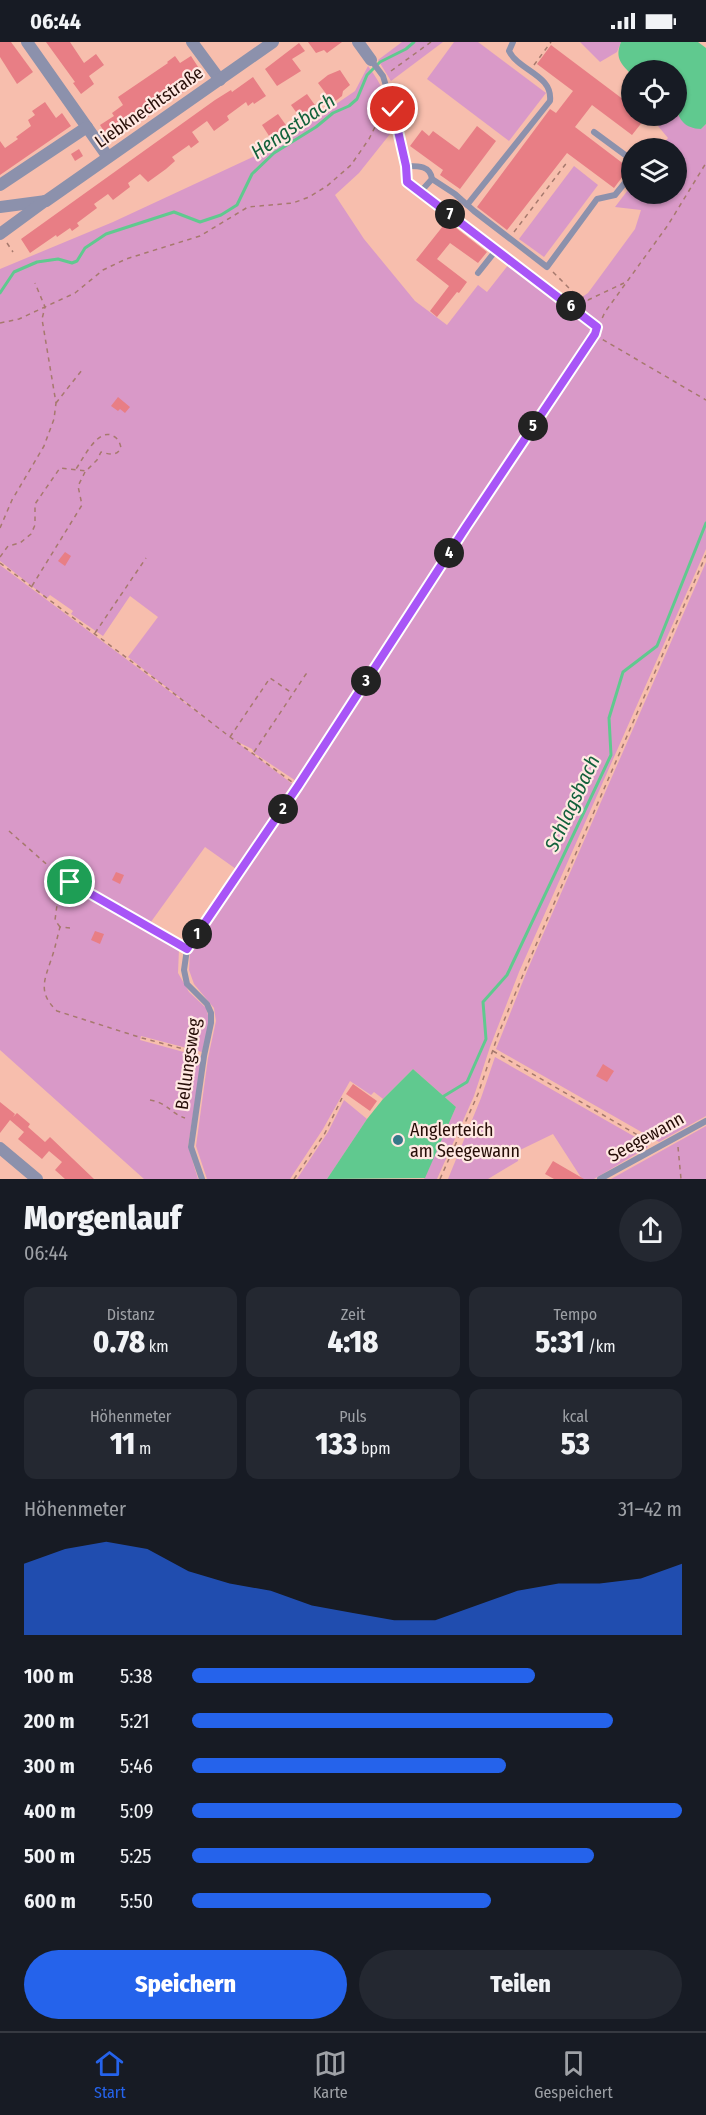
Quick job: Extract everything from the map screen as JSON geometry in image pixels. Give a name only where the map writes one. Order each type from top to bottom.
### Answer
[{"type":"street","points":[[27,42],[108,157]]},
{"type":"street","points":[[192,42],[220,80]]},
{"type":"street","name":"Liebknechtstraße","points":[[0,234],[273,42]]},
{"type":"street","points":[[358,42],[371,60]]},
{"type":"street","name":"Liebknechtstraße","points":[[0,185],[87,127]]},
{"type":"street","name":"Liebknechtstraße","points":[[0,207],[46,201]]},
{"type":"street","points":[[0,1148],[38,1179]]},
{"type":"lane","points":[[467,205],[550,101],[551,93],[547,84],[513,59],[509,51],[513,42]]},
{"type":"lane","points":[[371,60],[383,78],[406,166],[407,182],[541,284]]},
{"type":"lane","points":[[594,132],[621,152]]},
{"type":"lane","points":[[406,166],[419,166],[432,173],[432,179],[423,189],[417,190]]},
{"type":"lane","points":[[432,179],[439,181],[547,267],[597,199],[615,195],[621,188]]},
{"type":"lane","points":[[478,273],[497,249]]},
{"type":"lane","points":[[187,949],[298,786]]},
{"type":"lane","name":"Bellungsweg","points":[[187,949],[184,970],[187,984],[207,1004],[212,1023],[204,1056],[191,1147],[202,1179]]},
{"type":"lane","name":"Seegewann","points":[[600,1179],[706,1121]]},
{"type":"path","points":[[0,323],[19,319],[75,293],[104,270],[126,259],[200,236],[248,207],[293,203],[327,186],[351,165],[369,139],[379,115],[378,90],[383,78],[431,42]]},
{"type":"path","points":[[530,70],[551,42]]},
{"type":"path","points":[[510,238],[568,161]]},
{"type":"path","points":[[0,563],[298,786],[466,527],[595,334],[605,312],[668,225],[706,162]]},
{"type":"path","points":[[547,267],[573,292],[588,300],[625,283]]},
{"type":"path","points":[[0,528],[12,500],[44,446],[54,418],[56,403],[42,319],[45,307],[34,283]]},
{"type":"path","points":[[541,284],[597,327]]},
{"type":"path","points":[[595,334],[706,400]]},
{"type":"path","points":[[56,403],[82,370]]},
{"type":"path","points":[[31,587],[82,505],[78,486],[86,471],[98,460],[101,452],[112,455],[120,451],[120,444],[112,435],[99,436],[76,469]]},
{"type":"path","points":[[0,558],[8,546],[20,543],[31,534],[35,525],[35,504],[60,468],[86,471]]},
{"type":"path","points":[[440,1179],[478,1094],[498,1035],[525,970],[706,555]]},
{"type":"path","points":[[94,633],[146,558]]},
{"type":"path","points":[[254,753],[303,677],[309,674]]},
{"type":"path","points":[[230,737],[270,678],[292,693]]},
{"type":"path","points":[[9,831],[61,877],[187,949]]},
{"type":"path","points":[[70,882],[57,905],[55,920],[60,927],[70,928]]},
{"type":"path","points":[[60,927],[44,976],[45,993],[49,1003],[57,1011],[204,1056]]},
{"type":"path","points":[[493,1050],[656,1148]]},
{"type":"path","points":[[294,1179],[325,1133],[342,1098]]},
{"type":"path","points":[[150,1100],[163,1102],[181,1117],[195,1120]]},
{"type":"path","points":[[676,1137],[681,1179]]},
{"type":"shaded area","points":[[402,42],[443,42],[391,81],[378,60]]},
{"type":"shaded area","points":[[454,42],[478,42],[546,93],[509,141],[427,79]]},
{"type":"shaded area","points":[[580,42],[621,42],[617,52],[600,62]]},
{"type":"shaded area","points":[[621,42],[698,42],[706,48],[706,124],[701,129],[687,125],[687,60],[621,62],[618,52]]},
{"type":"shaded area","points":[[368,66],[385,96],[394,129],[359,173],[335,195],[364,239],[415,301],[447,325],[478,285],[487,292],[509,264],[553,300],[570,291],[582,297],[588,293],[635,229],[641,210],[615,207],[621,199],[621,204],[687,204],[687,138],[668,138],[658,126],[687,126],[687,123],[701,129],[706,124],[706,549],[519,972],[474,1096],[437,1179],[424,1179],[456,1107],[413,1069],[383,1099],[374,1092],[371,1095],[350,1081],[323,1129],[290,1179],[207,1179],[196,1146],[208,1058],[216,1021],[214,1008],[194,984],[189,970],[190,952],[196,941],[461,541],[455,538],[296,781],[254,753],[252,749],[234,740],[294,785],[236,869],[205,847],[148,926],[179,949],[178,973],[189,992],[206,1008],[209,1023],[202,1052],[141,1036],[140,1040],[202,1057],[188,1146],[198,1179],[144,1179],[0,1050],[0,565],[212,723],[128,657],[158,617],[130,596],[103,636],[71,614],[73,611],[50,595],[47,598],[0,561],[0,269],[113,222],[272,148],[355,91]]},
{"type":"shaded area","points":[[574,166],[598,185],[544,257],[519,239]]},
{"type":"shaded area","points":[[706,562],[706,1116],[659,1142],[496,1049],[527,971]]},
{"type":"shaded area","points":[[495,1057],[644,1142],[648,1147],[594,1179],[582,1179],[553,1134],[520,1150],[518,1161],[488,1179],[448,1179]]},
{"type":"shaded area","name":"Anglerteich am Seegewann","points":[[413,1069],[456,1107],[425,1178],[327,1179],[367,1119]]},
{"type":"shaded area","points":[[344,1100],[367,1119],[327,1179],[297,1179],[328,1132]]},
{"type":"shaded area","points":[[706,1126],[706,1179],[611,1179]]},
{"type":"building","points":[[0,42],[11,42],[33,72],[17,84],[0,57]]},
{"type":"building","points":[[46,42],[70,42],[84,63],[96,54],[104,65],[89,76],[94,84],[81,94]]},
{"type":"building","points":[[308,42],[342,42],[327,53],[324,50],[316,53]]},
{"type":"building","points":[[299,43],[305,51],[292,59],[301,71],[277,86],[265,69]]},
{"type":"building","points":[[551,45],[621,98],[621,126],[639,126],[632,135],[592,105],[575,127],[621,162],[621,179],[614,188],[567,153],[507,230],[477,207],[550,109],[556,113],[573,91],[537,64]]},
{"type":"building","points":[[175,56],[180,63],[191,56],[202,73],[183,86],[185,91],[128,131],[123,125],[107,136],[100,125],[114,116],[112,113],[123,105],[118,97]]},
{"type":"building","points":[[340,70],[350,85],[333,103],[318,83],[328,75]]},
{"type":"building","points":[[253,77],[266,96],[248,106],[246,102],[227,116],[229,120],[214,131],[207,121],[192,132],[199,142],[191,148],[189,145],[172,157],[175,161],[166,169],[148,182],[140,174],[128,183],[130,187],[113,200],[108,194],[94,204],[97,208],[77,223],[79,226],[72,231],[70,228],[57,237],[56,235],[30,253],[21,239],[215,100],[231,90],[232,92]]},
{"type":"building","points":[[307,94],[317,108],[301,119],[291,105]]},
{"type":"building","points":[[45,102],[56,118],[62,113],[71,126],[0,175],[0,141],[5,148],[18,139],[16,137],[31,126],[28,120],[35,115],[32,111]]},
{"type":"building","points":[[278,114],[288,128],[271,139],[262,125]]},
{"type":"building","points":[[477,126],[496,141],[460,189],[440,175],[443,170],[410,146],[422,130],[429,136],[433,131],[459,150]]},
{"type":"building","points":[[79,149],[83,156],[75,161],[71,154]]},
{"type":"building","points":[[447,221],[487,252],[478,263],[450,243],[437,259],[467,282],[437,317],[430,311],[449,286],[416,260]]},
{"type":"building","points":[[118,397],[130,407],[125,413],[111,406]]},
{"type":"building","points":[[65,552],[71,556],[65,566],[58,561]]},
{"type":"building","points":[[116,872],[124,875],[120,884],[112,880]]},
{"type":"building","points":[[95,931],[104,934],[100,944],[91,940]]},
{"type":"building","points":[[603,1064],[614,1071],[607,1082],[596,1076]]},
{"type":"building","points":[[353,1084],[377,1101],[370,1111],[346,1094]]},
{"type":"building","points":[[0,1102],[15,1114],[13,1117],[17,1113],[30,1124],[28,1127],[45,1142],[50,1137],[94,1179],[65,1179],[55,1170],[62,1162],[49,1151],[42,1159],[18,1139],[24,1132],[10,1120],[0,1133]]},
{"type":"building","points":[[553,1161],[584,1179],[554,1179],[545,1174]]},
{"type":"waterway","name":"Hengstbach","points":[[0,293],[14,272],[37,262],[58,259],[72,263],[77,261],[85,248],[106,234],[174,212],[200,222],[221,215],[237,205],[252,174],[274,153],[316,127],[333,113],[349,106],[357,99],[367,75],[380,62],[406,49],[414,42]]},
{"type":"waterway","name":"Schlagsbach","points":[[444,1096],[467,1082],[486,1039],[483,1002],[507,975],[611,755],[609,718],[623,672],[657,646],[706,523]]},
{"type":"place","name":"Anglerteich am Seegewann","points":[[398,1140]]},
{"type":"route","points":[[70,882],[187,949],[298,786],[466,527],[595,334],[597,327],[407,182],[406,166],[393,109]]}]
